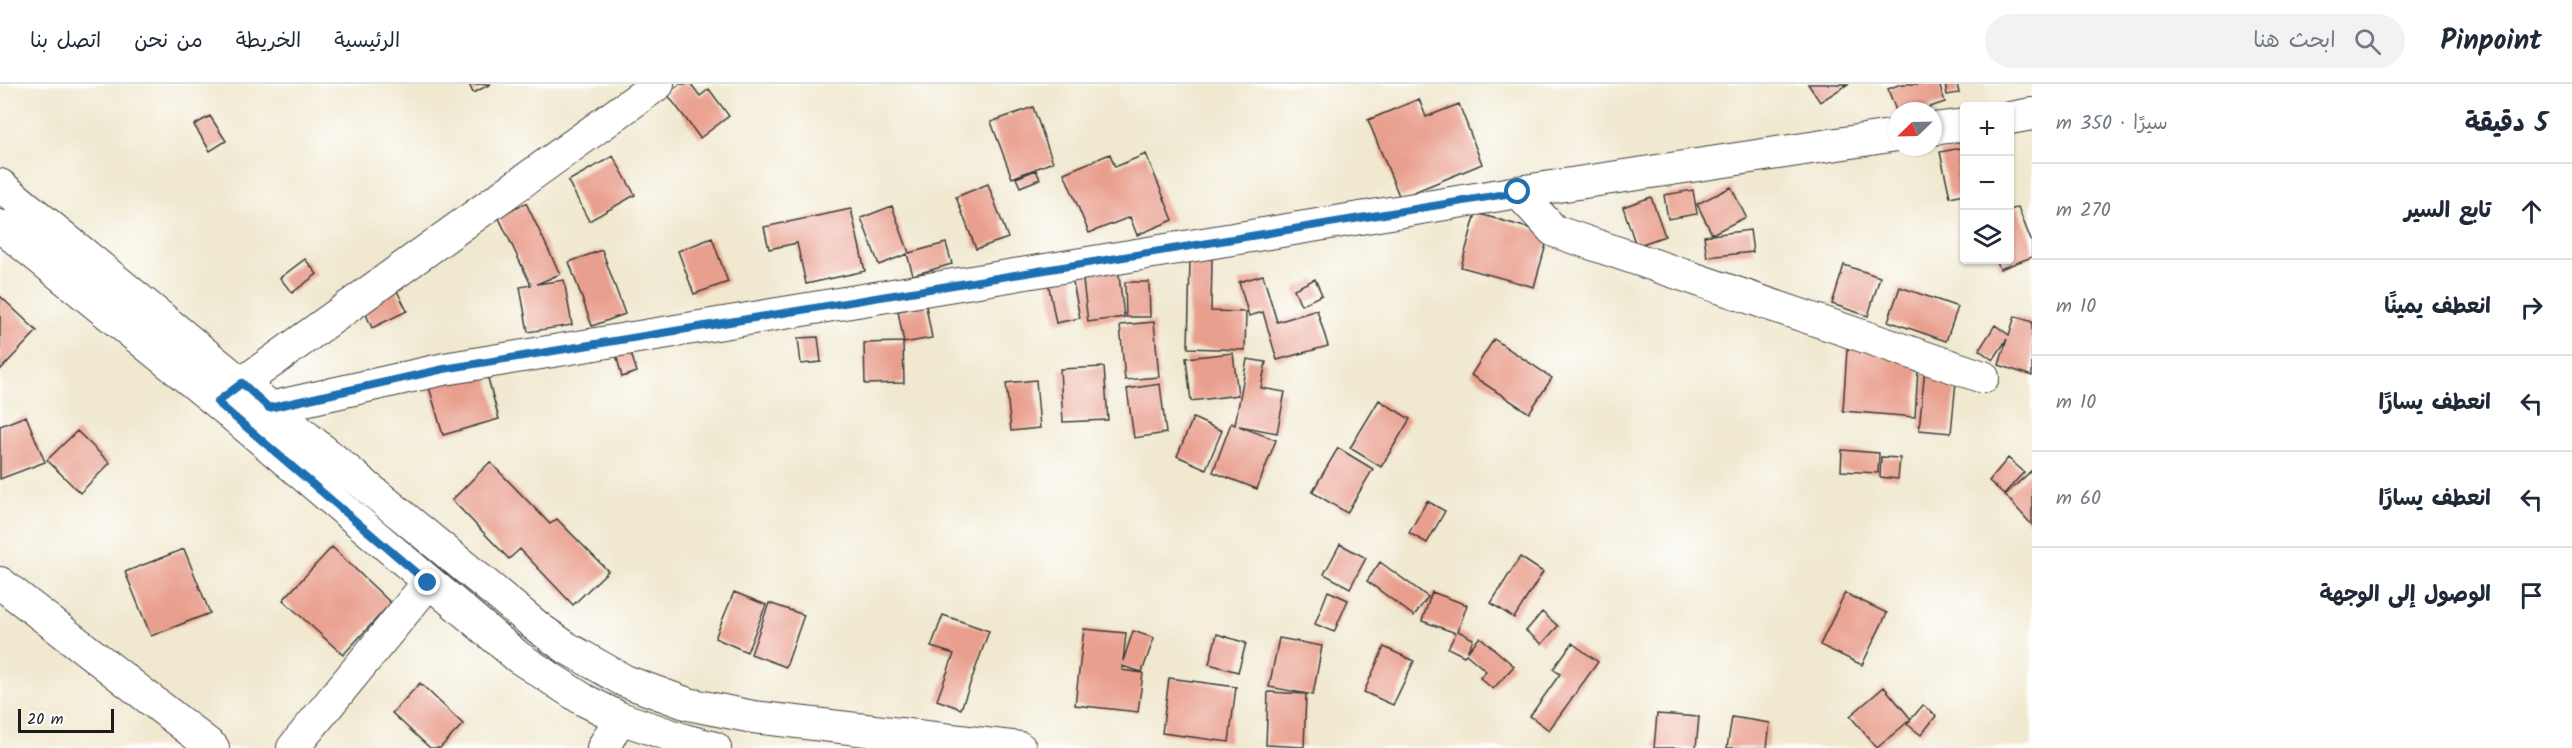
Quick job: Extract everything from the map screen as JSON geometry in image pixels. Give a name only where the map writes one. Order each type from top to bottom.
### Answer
[{"type":"street","points":[[217,402],[658,84]]},
{"type":"street","points":[[2014,117],[2032,114]]},
{"type":"street","points":[[1942,128],[1960,125]]},
{"type":"street","points":[[269,408],[444,369],[1518,192],[1888,136]]},
{"type":"street","points":[[0,185],[540,629],[567,648],[625,681],[656,694],[720,712],[1020,748]]},
{"type":"street","points":[[1518,192],[1554,231],[1983,377]]},
{"type":"street","points":[[0,226],[217,402],[518,657],[550,680],[620,718],[715,748]]},
{"type":"street","points":[[0,583],[213,748]]},
{"type":"street","points":[[293,748],[428,583]]},
{"type":"street","points":[[603,748],[620,718]]},
{"type":"building","points":[[469,84],[491,84],[473,93]]},
{"type":"building","points":[[680,84],[691,84],[700,96],[709,89],[729,116],[700,138],[667,94]]},
{"type":"building","points":[[1808,84],[1848,84],[1820,102]]},
{"type":"building","points":[[1901,84],[1939,84],[1945,102],[1893,102],[1888,89]]},
{"type":"building","points":[[1945,84],[1957,84],[1959,93],[1947,95]]},
{"type":"building","points":[[1419,99],[1426,117],[1459,104],[1482,164],[1400,198],[1368,120]]},
{"type":"building","points":[[1033,107],[1053,162],[1012,178],[991,122]]},
{"type":"building","points":[[210,116],[226,141],[210,151],[194,125]]},
{"type":"building","points":[[1960,148],[1960,195],[1950,197],[1941,156],[1942,152]]},
{"type":"building","points":[[1110,154],[1115,167],[1146,154],[1173,220],[1137,235],[1130,217],[1089,233],[1064,173]]},
{"type":"building","points":[[613,156],[635,195],[589,221],[568,181]]},
{"type":"building","points":[[1036,170],[1040,179],[1020,187],[1016,178]]},
{"type":"building","points":[[988,184],[1008,238],[976,249],[956,197]]},
{"type":"building","points":[[1731,187],[1746,217],[1712,234],[1697,204]]},
{"type":"building","points":[[1693,190],[1697,214],[1668,219],[1664,195]]},
{"type":"building","points":[[1651,197],[1665,236],[1636,246],[1623,207]]},
{"type":"building","points":[[526,203],[560,274],[537,284],[564,280],[572,325],[528,332],[520,287],[531,285],[498,216]]},
{"type":"building","points":[[892,206],[909,253],[946,243],[952,264],[913,275],[907,254],[879,265],[861,218]]},
{"type":"building","points":[[2018,207],[2032,243],[2032,257],[2014,264],[2014,210]]},
{"type":"building","points":[[851,209],[865,271],[806,284],[797,243],[769,249],[764,227]]},
{"type":"building","points":[[1476,213],[1549,234],[1534,287],[1461,267]]},
{"type":"building","points":[[1750,230],[1753,252],[1707,257],[1704,236]]},
{"type":"building","points":[[712,238],[728,282],[694,294],[678,251]]},
{"type":"building","points":[[602,250],[625,314],[592,326],[569,262]]},
{"type":"building","points":[[305,259],[317,274],[292,293],[280,278]]},
{"type":"building","points":[[1190,259],[1212,259],[1211,311],[1246,312],[1245,350],[1188,348]]},
{"type":"building","points":[[1998,264],[2013,264],[2000,269]]},
{"type":"building","points":[[1844,265],[1880,277],[1868,316],[1832,304]]},
{"type":"building","points":[[1118,267],[1124,317],[1088,322],[1082,272]]},
{"type":"building","points":[[1071,272],[1080,318],[1056,323],[1047,277]]},
{"type":"building","points":[[1263,275],[1277,322],[1317,310],[1328,346],[1277,360],[1263,312],[1249,316],[1239,282]]},
{"type":"building","points":[[1315,279],[1322,295],[1301,305],[1294,289]]},
{"type":"building","points":[[1125,282],[1149,282],[1150,317],[1126,317]]},
{"type":"building","points":[[1900,287],[1958,307],[1946,341],[1888,321]]},
{"type":"building","points":[[396,289],[407,311],[372,328],[362,305]]},
{"type":"building","points":[[0,296],[37,331],[0,370]]},
{"type":"building","points":[[926,306],[932,338],[904,343],[898,311]]},
{"type":"building","points":[[2015,316],[2032,322],[2032,376],[1999,365],[2007,339],[1993,360],[1979,350],[1995,325],[2009,335]]},
{"type":"building","points":[[1154,322],[1159,377],[1125,380],[1120,325]]},
{"type":"building","points":[[818,337],[821,362],[801,364],[798,338]]},
{"type":"building","points":[[1494,339],[1552,378],[1529,413],[1471,375]]},
{"type":"building","points":[[903,342],[904,383],[865,384],[864,343]]},
{"type":"building","points":[[1847,349],[1919,355],[1915,417],[1843,411]]},
{"type":"building","points":[[630,350],[637,372],[622,377],[616,354]]},
{"type":"building","points":[[1233,353],[1238,395],[1191,401],[1186,358]]},
{"type":"building","points":[[1247,359],[1266,362],[1261,388],[1285,392],[1277,433],[1239,426],[1276,440],[1257,489],[1213,472],[1231,423],[1235,425]]},
{"type":"building","points":[[1104,367],[1108,420],[1063,422],[1060,369]]},
{"type":"building","points":[[1925,368],[1957,371],[1951,433],[1919,430]]},
{"type":"building","points":[[486,371],[499,419],[443,435],[429,387]]},
{"type":"building","points":[[1036,380],[1040,428],[1011,431],[1006,383]]},
{"type":"building","points":[[1160,384],[1166,433],[1134,438],[1127,389]]},
{"type":"building","points":[[1379,400],[1410,419],[1381,467],[1350,448]]},
{"type":"building","points":[[26,416],[45,462],[0,479],[0,426]]},
{"type":"building","points":[[1193,418],[1222,431],[1206,469],[1177,456]]},
{"type":"building","points":[[77,431],[110,463],[80,493],[47,460]]},
{"type":"building","points":[[1338,448],[1373,469],[1347,513],[1312,492]]},
{"type":"building","points":[[1842,450],[1879,453],[1878,473],[1841,471]]},
{"type":"building","points":[[1881,457],[1900,458],[1898,479],[1880,477]]},
{"type":"building","points":[[2008,458],[2024,472],[2004,494],[1989,481]]},
{"type":"building","points":[[490,462],[550,524],[557,519],[608,571],[573,605],[520,549],[509,559],[452,500]]},
{"type":"building","points":[[2032,470],[2032,525],[2005,495]]},
{"type":"building","points":[[1427,501],[1445,511],[1427,543],[1409,533]]},
{"type":"building","points":[[1340,544],[1366,558],[1350,588],[1324,574]]},
{"type":"building","points":[[332,547],[391,603],[343,655],[283,600]]},
{"type":"building","points":[[184,549],[210,613],[151,636],[125,572]]},
{"type":"building","points":[[1520,557],[1543,572],[1514,618],[1491,603]]},
{"type":"building","points":[[1380,562],[1428,597],[1414,616],[1367,581]]},
{"type":"building","points":[[1328,591],[1348,600],[1334,632],[1315,624]]},
{"type":"building","points":[[734,592],[766,605],[747,652],[715,638]]},
{"type":"building","points":[[1432,592],[1467,605],[1458,631],[1473,639],[1467,652],[1480,637],[1514,666],[1493,689],[1480,678],[1486,671],[1466,654],[1464,656],[1448,648],[1456,633],[1422,621]]},
{"type":"building","points":[[1845,593],[1887,613],[1862,665],[1820,645]]},
{"type":"building","points":[[769,603],[804,615],[786,667],[751,654]]},
{"type":"building","points":[[1542,612],[1558,626],[1542,644],[1526,631]]},
{"type":"building","points":[[943,615],[989,631],[961,709],[937,700],[954,654],[931,647]]},
{"type":"building","points":[[1084,629],[1126,633],[1123,661],[1133,631],[1154,638],[1142,672],[1122,666],[1122,670],[1143,673],[1138,712],[1075,705]]},
{"type":"building","points":[[1217,634],[1246,643],[1238,672],[1209,664]]},
{"type":"building","points":[[1279,638],[1322,646],[1313,695],[1269,687]]},
{"type":"building","points":[[1572,643],[1598,662],[1549,730],[1530,716],[1560,674],[1553,669]]},
{"type":"building","points":[[1384,647],[1414,661],[1393,705],[1364,692]]},
{"type":"building","points":[[1169,678],[1236,687],[1229,742],[1162,733]]},
{"type":"building","points":[[420,683],[463,724],[440,748],[430,748],[392,713]]},
{"type":"building","points":[[1884,687],[1911,719],[1877,748],[1850,716]]},
{"type":"building","points":[[1268,692],[1306,694],[1304,747],[1266,745]]},
{"type":"building","points":[[1923,705],[1936,716],[1921,735],[1907,724]]},
{"type":"building","points":[[1657,714],[1699,717],[1696,748],[1654,748]]},
{"type":"building","points":[[1732,717],[1770,723],[1767,748],[1727,748]]},
{"type":"route","points":[[428,583],[217,402],[242,383],[269,408],[444,369],[1518,192]]}]
